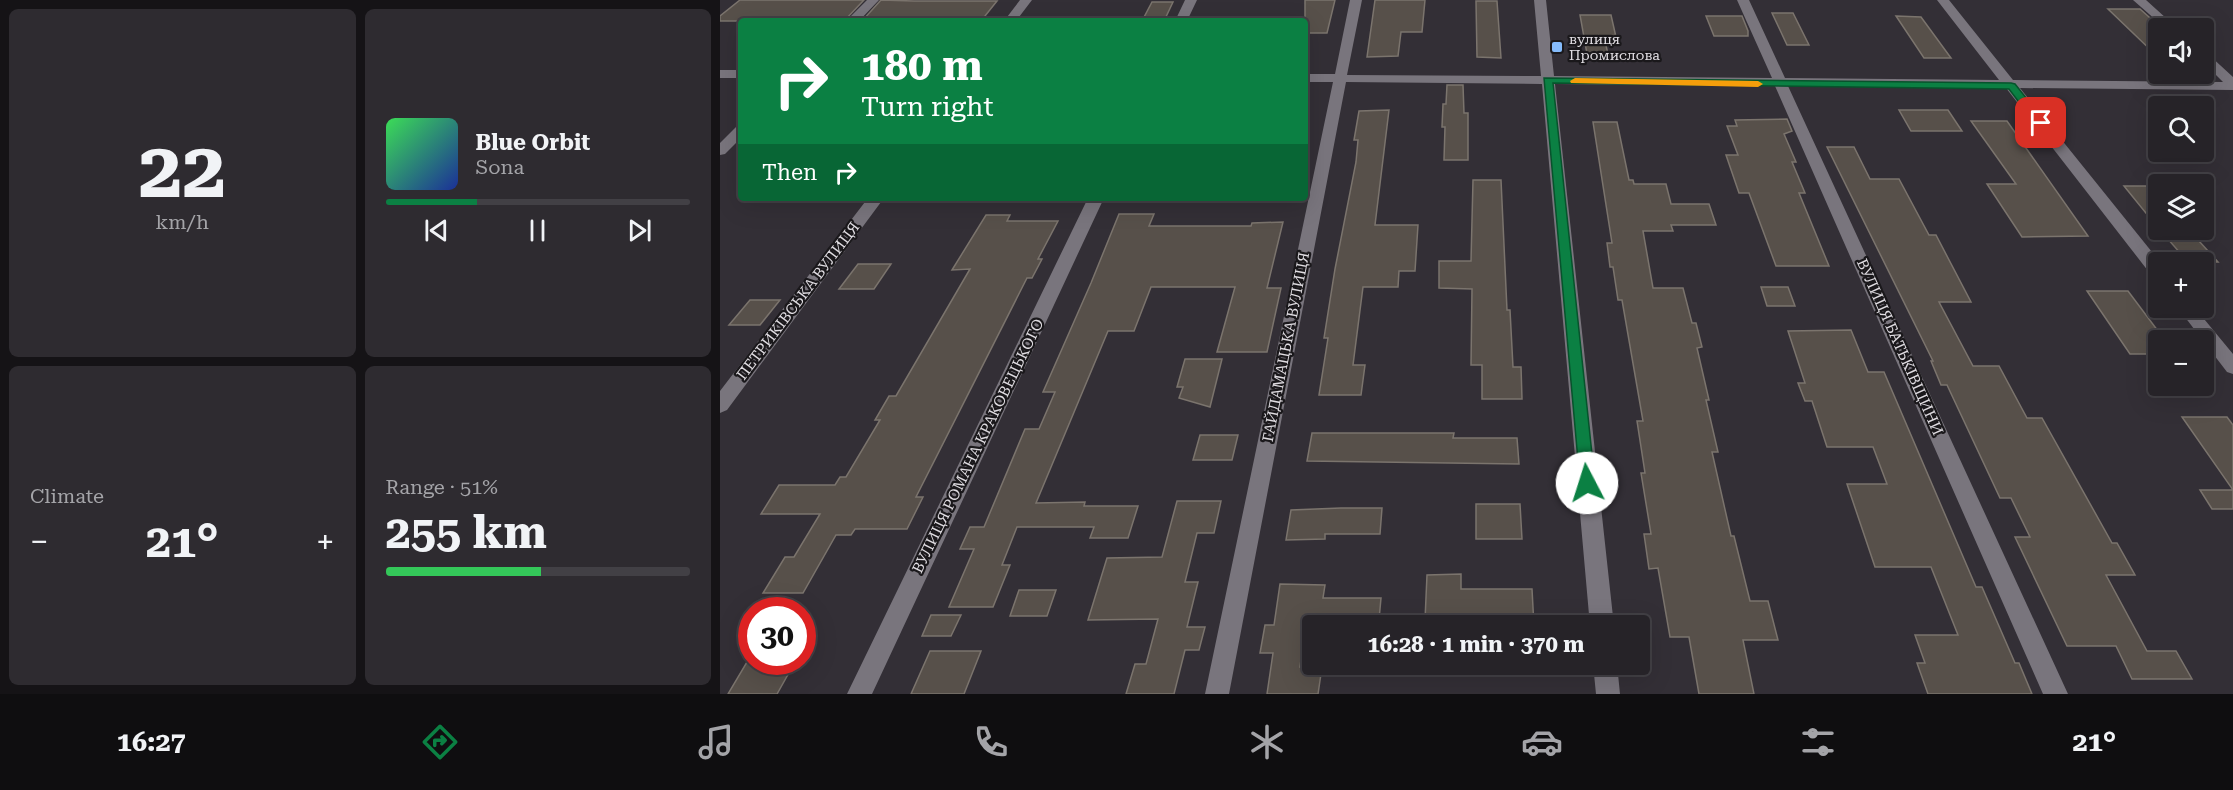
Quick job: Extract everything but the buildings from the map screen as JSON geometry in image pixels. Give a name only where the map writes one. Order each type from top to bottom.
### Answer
[{"type":"street","points":[[855,18],[873,0]]},
{"type":"street","points":[[1012,18],[1026,0]]},
{"type":"street","points":[[1182,18],[1191,0]]},
{"type":"street","name":"ГАЙДАМАЦЬКА ВУЛИЦЯ","points":[[1217,694],[1356,0]]},
{"type":"street","points":[[1540,0],[1601,615]]},
{"type":"street","name":"ВУЛИЦЯ БАТЬКІВЩИНИ","points":[[1743,0],[2056,694]]},
{"type":"street","points":[[1943,0],[2148,259]]},
{"type":"street","points":[[2139,0],[2160,18]]},
{"type":"street","points":[[2214,67],[2233,85]]},
{"type":"street","points":[[720,74],[738,74]]},
{"type":"street","points":[[1308,78],[2011,86],[2233,85]]},
{"type":"street","points":[[720,151],[738,133]]},
{"type":"street","name":"ПЕТРИКІВСЬКА ВУЛИЦЯ","points":[[720,405],[874,201]]},
{"type":"street","name":"ВУЛИЦЯ РОМАНА КРАКОВЕЦЬКОГО","points":[[859,694],[1095,201]]},
{"type":"street","points":[[2194,318],[2233,367]]},
{"type":"street","points":[[1606,675],[1608,694]]},
{"type":"slow traffic","points":[[1575,81],[1758,84]]},
{"type":"place","name":"вулиця Промислова","points":[[1557,47]]},
{"type":"route","points":[[1587,483],[1548,80],[2011,86],[2041,123]]}]
